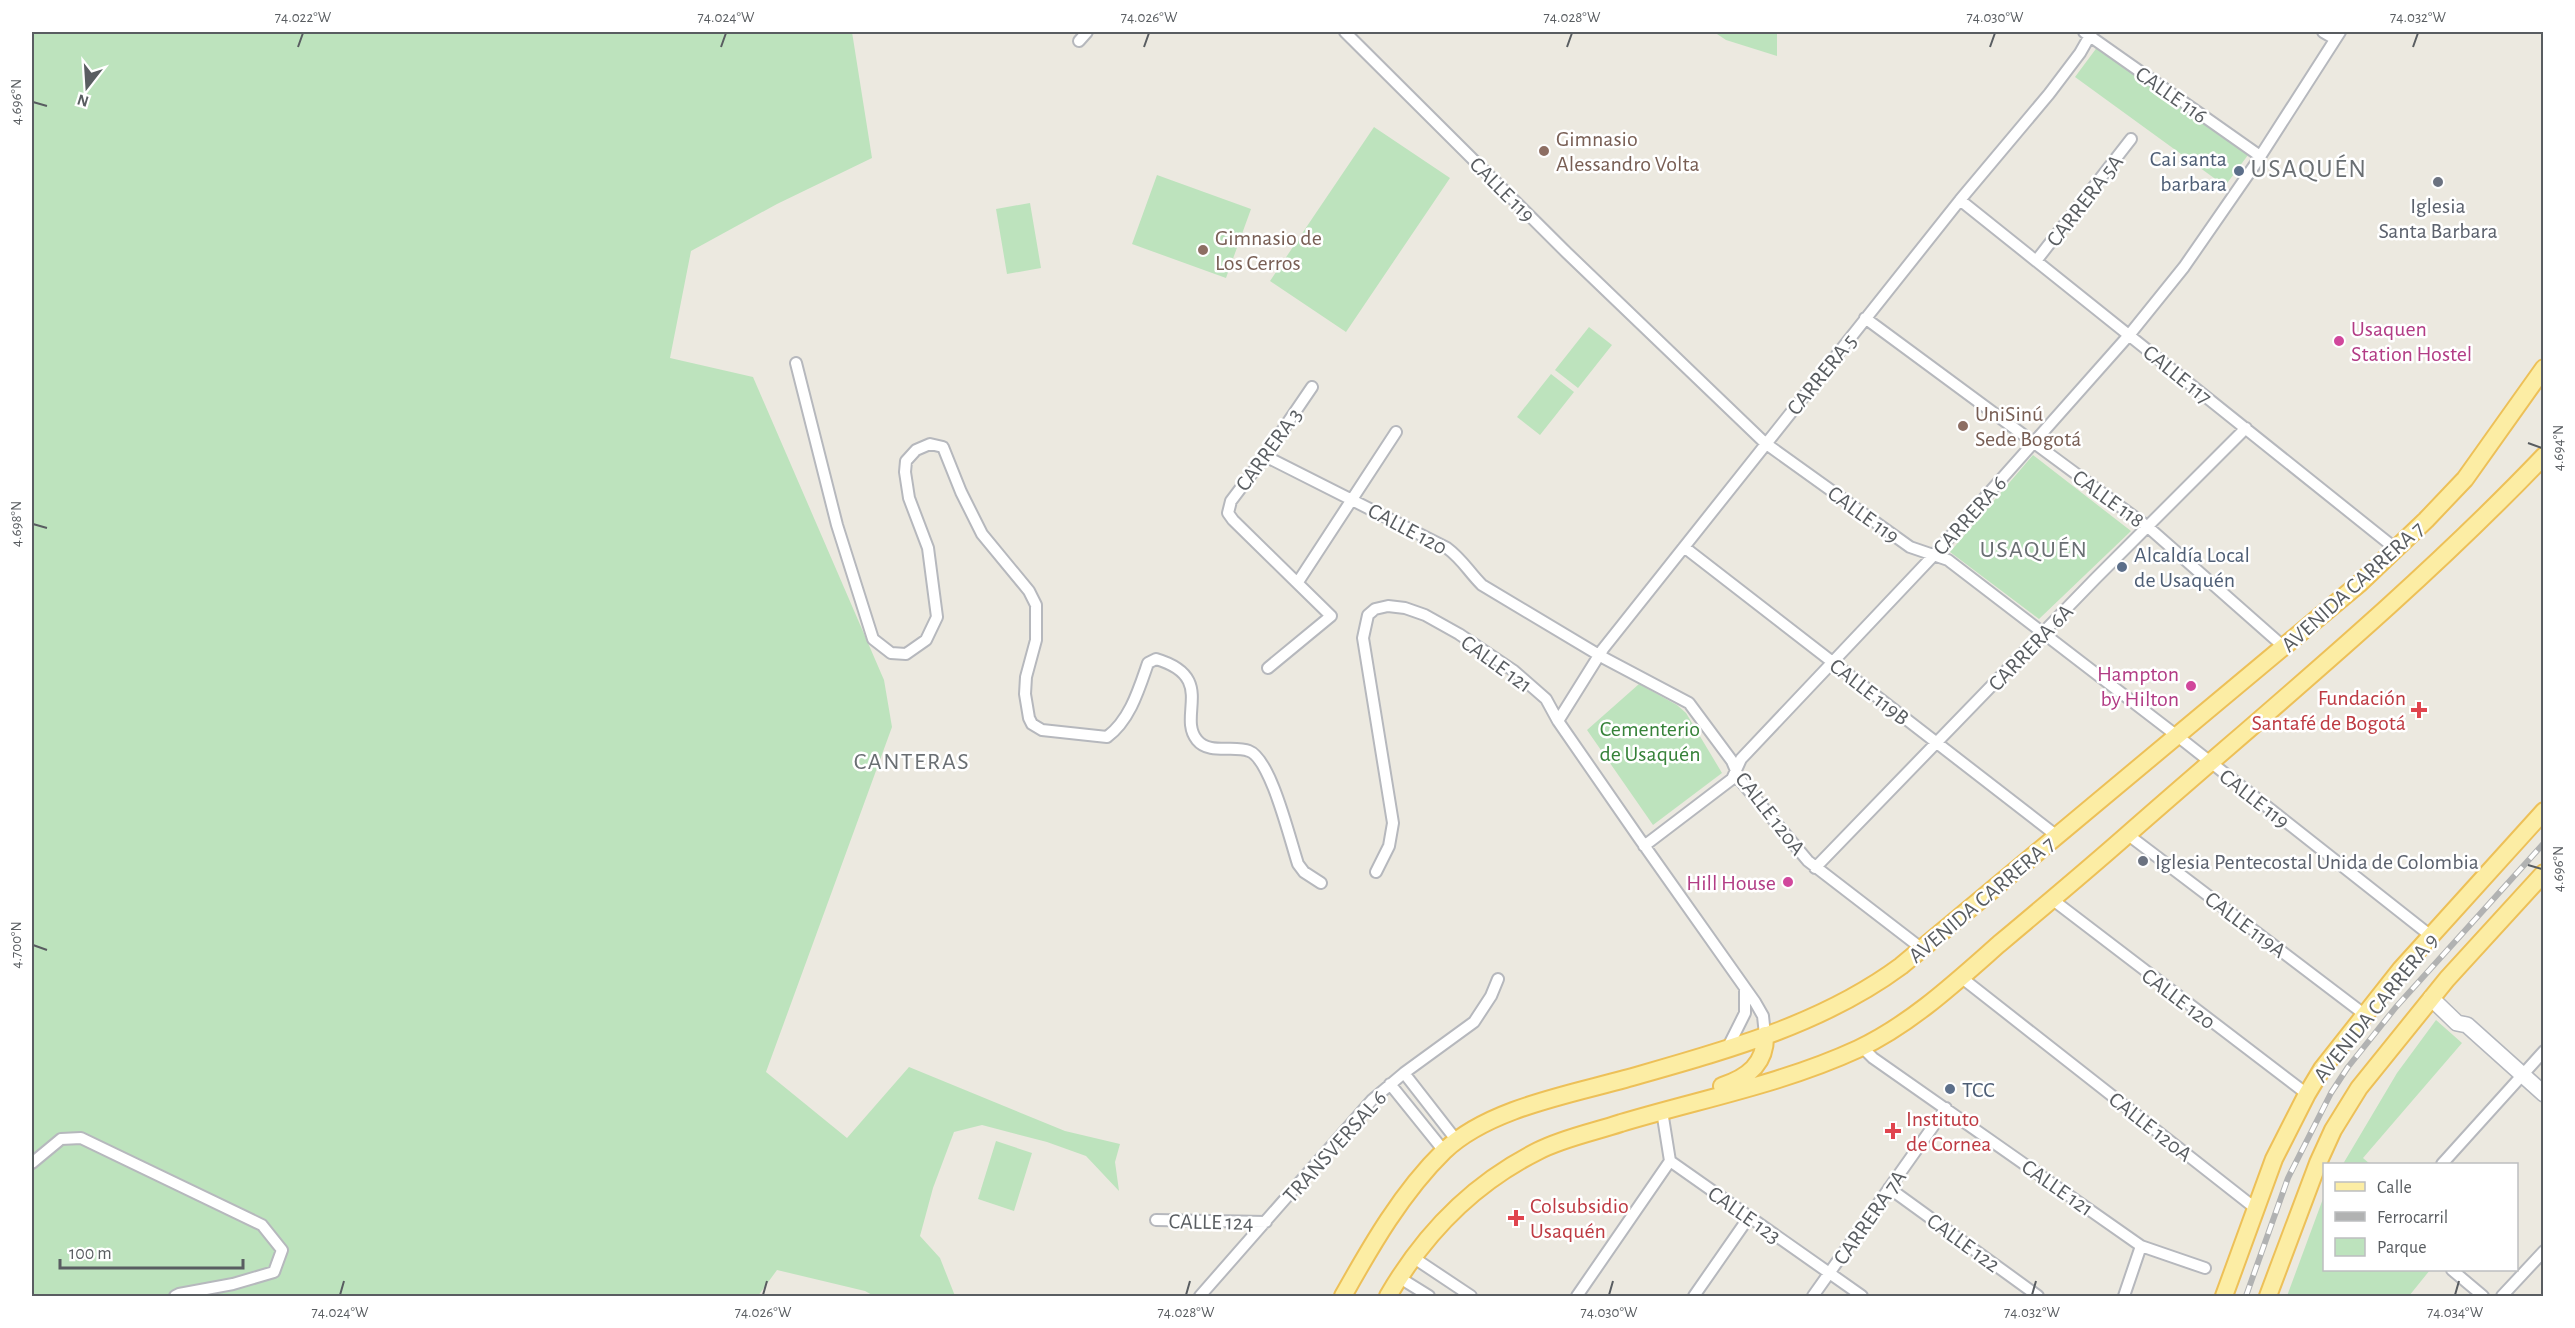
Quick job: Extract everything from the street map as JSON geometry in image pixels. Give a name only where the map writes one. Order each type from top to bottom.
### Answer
[{"type":"main road","name":"AVENIDA CARRERA 7","points":[[1342,1296],[1392,1216],[1451,1146],[1490,1121],[1527,1107],[1795,1026],[1855,997],[1879,982],[2284,647],[2396,549],[2465,479],[2543,369]]},
{"type":"main road","name":"AVENIDA CARRERA 7","points":[[1388,1296],[1438,1227],[1462,1202],[1504,1169],[1541,1149],[1662,1111],[1761,1086],[1862,1047],[1897,1026],[1962,978],[2425,574],[2544,456]]},
{"type":"main road","points":[[2522,479],[2544,464]]},
{"type":"main road","name":"AVENIDA CARRERA 9","points":[[2224,1296],[2274,1159],[2307,1094],[2364,1014],[2544,811]]},
{"type":"main road","name":"AVENIDA CARRERA 9","points":[[2268,1296],[2290,1234],[2333,1130],[2359,1088],[2434,995],[2544,873]]},
{"type":"main road","points":[[1626,1122],[1672,1102],[1741,1080],[1756,1064],[1766,1041],[1766,1035]]},
{"type":"street","points":[[1079,41],[1088,32]]},
{"type":"street","name":"CALLE 119","points":[[1345,32],[1567,254],[1765,443],[1910,547],[1948,560],[2210,761],[2431,936]]},
{"type":"street","points":[[2324,32],[2337,35]]},
{"type":"street","name":"CARRERA 5","points":[[1558,721],[1599,654],[1865,318],[2049,94],[2080,53],[2088,33]]},
{"type":"street","name":"CALLE 116","points":[[2088,33],[2260,156]]},
{"type":"street","name":"CARRERA 6","points":[[1644,846],[1732,779],[1741,759],[1934,556],[2130,334],[2184,267],[2260,156],[2337,35]]},
{"type":"street","name":"CARRERA 5A","points":[[2037,261],[2131,139]]},
{"type":"street","name":"CALLE 117","points":[[1960,200],[2396,549]]},
{"type":"street","name":"CALLE 118","points":[[1865,318],[2148,527],[2284,647]]},
{"type":"street","points":[[796,363],[837,525],[873,639],[891,653],[906,654],[926,640],[937,617],[928,548],[909,498],[905,472],[906,461],[915,450],[930,444],[943,447],[961,492],[982,534],[1029,591],[1036,606],[1036,640],[1026,677],[1025,694],[1032,724],[1042,730],[1107,737],[1119,728],[1126,718],[1148,663],[1156,659],[1174,664],[1182,671],[1194,698],[1192,732],[1198,742],[1206,746],[1248,750],[1258,756],[1268,773],[1298,864],[1304,873],[1321,883]]},
{"type":"street","name":"CARRERA 3","points":[[1298,582],[1228,513],[1231,501],[1312,387]]},
{"type":"street","name":"CARRERA 6A","points":[[1815,868],[2246,428]]},
{"type":"street","points":[[1268,668],[1331,616],[1298,582],[1396,432]]},
{"type":"street","name":"CALLE 120","points":[[1265,456],[1447,548],[1462,559],[1471,574],[1482,585],[1599,654]]},
{"type":"street","name":"CALLE 119B","points":[[1684,547],[2057,836]]},
{"type":"street","name":"CALLE 121","points":[[1376,872],[1389,846],[1393,823],[1363,638],[1368,615],[1375,609],[1388,606],[1405,608],[1425,615],[1459,634],[1514,671],[1546,699],[1558,721],[1763,1016],[1766,1035]]},
{"type":"street","name":"CALLE 120A","points":[[1599,654],[1689,703],[1736,769],[1740,780],[1815,868],[1921,948]]},
{"type":"street","name":"CALLE 119A","points":[[2127,834],[2364,1014]]},
{"type":"street","name":"CALLE 120","points":[[2053,900],[2307,1094]]},
{"type":"street","name":"CALLE 120A","points":[[1962,978],[2255,1208]]},
{"type":"street","name":"TRANSVERSAL 6","points":[[1200,1296],[1353,1120],[1390,1084],[1474,1022],[1491,996],[1498,979]]},
{"type":"street","points":[[1728,1047],[1745,1013],[1744,988]]},
{"type":"street","points":[[2434,995],[2457,1023],[2467,1026],[2544,1094]]},
{"type":"street","name":"CALLE 121","points":[[1862,1047],[1874,1058],[2141,1246],[2205,1268]]},
{"type":"street","points":[[2443,1163],[2544,1052]]},
{"type":"street","points":[[1404,1073],[1451,1146]]},
{"type":"street","points":[[1390,1084],[1451,1146]]},
{"type":"street","name":"CARRERA 7A","points":[[1813,1296],[1946,1108]]},
{"type":"street","points":[[1576,1296],[1670,1161],[1662,1111]]},
{"type":"street","points":[[32,1163],[61,1139],[81,1138],[262,1225],[282,1250],[274,1272],[233,1284],[176,1296]]},
{"type":"street","name":"CALLE 123","points":[[1670,1161],[1862,1296]]},
{"type":"street","name":"CALLE 122","points":[[1889,1188],[2038,1296]]},
{"type":"street","points":[[1694,1296],[1749,1217]]},
{"type":"street","name":"CALLE 124","points":[[1156,1220],[1266,1222]]},
{"type":"street","points":[[2124,1296],[2141,1246]]},
{"type":"street","points":[[2502,1296],[2544,1251]]},
{"type":"street","points":[[1414,1258],[1471,1296]]},
{"type":"street","points":[[2454,1271],[2483,1296]]},
{"type":"street","points":[[1400,1278],[1429,1296]]},
{"type":"green space","points":[[32,32],[852,32],[872,158],[777,204],[691,251],[670,358],[753,377],[884,680],[892,727],[766,1072],[847,1138],[909,1067],[1065,1131],[1120,1144],[1115,1162],[1119,1191],[1086,1156],[1047,1142],[982,1125],[954,1132],[933,1188],[920,1236],[940,1258],[955,1296],[874,1296],[865,1291],[777,1270],[758,1296],[32,1296]]},
{"type":"green space","points":[[1714,32],[1777,32],[1777,56],[1726,40]]},
{"type":"green space","points":[[2098,46],[2248,155],[2225,186],[2075,77]]},
{"type":"green space","points":[[1374,127],[1450,178],[1346,332],[1270,281]]},
{"type":"green space","points":[[1157,175],[1251,209],[1226,278],[1132,244]]},
{"type":"green space","points":[[1030,203],[1041,268],[1007,274],[996,209]]},
{"type":"green space","points":[[1589,327],[1612,345],[1578,388],[1555,370]]},
{"type":"green space","points":[[1551,374],[1574,392],[1540,435],[1517,417]]},
{"type":"green space","points":[[2033,455],[2131,531],[2039,619],[1950,552]]},
{"type":"green space","name":"Cementerio de Usaquén","points":[[1639,684],[1677,705],[1686,713],[1722,773],[1653,825],[1587,730]]},
{"type":"green space","points":[[2436,1020],[2462,1043],[2363,1158],[2369,1163],[2344,1163],[2397,1073]]},
{"type":"green space","points":[[996,1141],[1032,1153],[1014,1211],[978,1199]]},
{"type":"green space","points":[[2323,1199],[2323,1271],[2429,1271],[2409,1296],[2287,1296]]},
{"type":"railway","points":[[2246,1296],[2288,1178],[2331,1093],[2348,1067],[2396,1007],[2544,843]]},
{"type":"place","name":"Gimnasio Alessandro Volta","points":[[1544,151]]},
{"type":"place","name":"Cai santa barbara","points":[[2239,171]]},
{"type":"place","name":"Iglesia Santa Barbara","points":[[2438,182]]},
{"type":"place","name":"Gimnasio de Los Cerros","points":[[1203,250]]},
{"type":"place","name":"Usaquen Station Hostel","points":[[2339,341]]},
{"type":"place","name":"UniSinú Sede Bogotá","points":[[1963,426]]},
{"type":"place","name":"Alcaldía Local de Usaquén","points":[[2122,567]]},
{"type":"place","name":"Hampton by Hilton","points":[[2191,686]]},
{"type":"place","name":"Fundación Santafé de Bogotá","points":[[2419,710]]},
{"type":"place","name":"Iglesia Pentecostal Unida de Colombia","points":[[2143,861]]},
{"type":"place","name":"Hill House","points":[[1788,882]]},
{"type":"place","name":"TCC","points":[[1950,1089]]},
{"type":"place","name":"Instituto de Cornea","points":[[1893,1131]]},
{"type":"place","name":"Colsubsidio Usaquén","points":[[1516,1218]]},
{"type":"district","name":"USAQUÉN","points":[[2309,168]]},
{"type":"district","name":"USAQUÉN","points":[[2034,549]]},
{"type":"district","name":"CANTERAS","points":[[912,761]]}]
